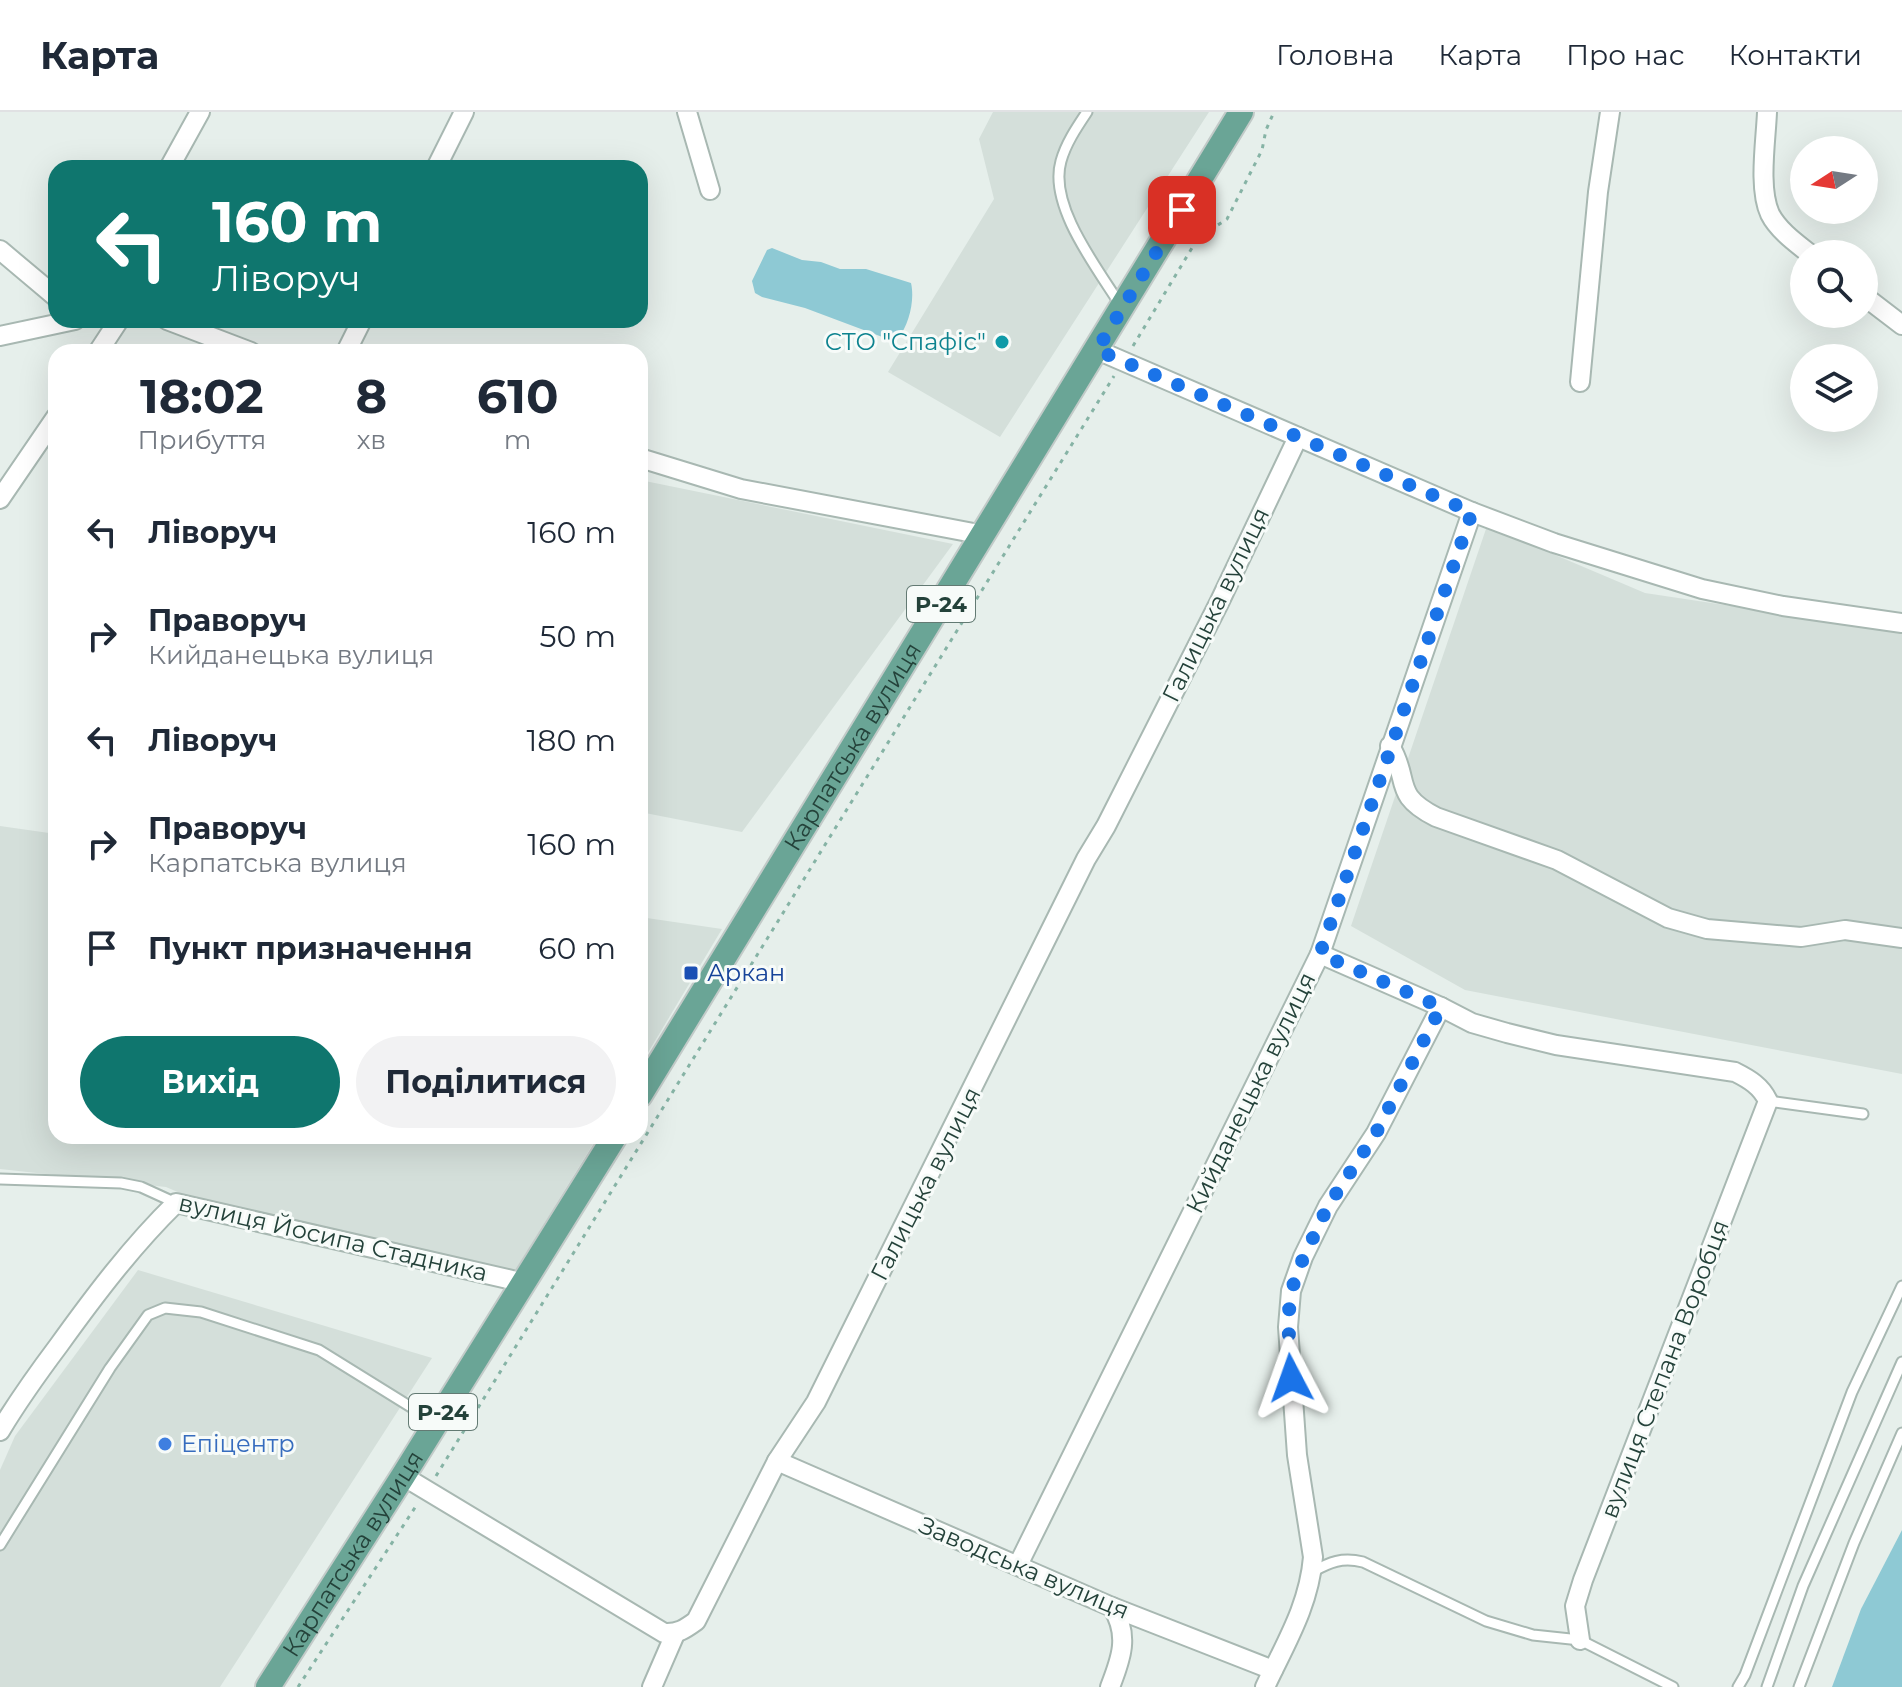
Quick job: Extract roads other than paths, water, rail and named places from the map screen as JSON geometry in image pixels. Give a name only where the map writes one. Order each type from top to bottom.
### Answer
[{"type":"main road","name":"Карпатська вулиця","points":[[648,1082],[1241,112]]},
{"type":"main road","name":"Карпатська вулиця","points":[[268,1687],[610,1144]]},
{"type":"street","points":[[173,160],[200,112]]},
{"type":"street","points":[[440,160],[464,112]]},
{"type":"street","points":[[687,112],[710,190]]},
{"type":"street","points":[[1580,382],[1598,192],[1610,112]]},
{"type":"street","points":[[1767,112],[1764,173],[1770,213],[1793,240]]},
{"type":"street","points":[[0,250],[48,290]]},
{"type":"street","points":[[1878,305],[1900,319]]},
{"type":"street","points":[[0,336],[48,326]]},
{"type":"street","points":[[188,328],[230,344]]},
{"type":"street","points":[[1097,350],[1472,512],[1554,543],[1677,582],[1783,606],[1902,623]]},
{"type":"street","points":[[0,499],[48,429]]},
{"type":"street","name":"Галицька вулиця","points":[[675,1634],[696,1621],[777,1461],[816,1402],[1086,859],[1106,826],[1219,603],[1298,437]]},
{"type":"street","points":[[648,460],[741,489],[984,535]]},
{"type":"street","name":"Кийданецька вулиця","points":[[1018,1565],[1320,954],[1472,512]]},
{"type":"street","points":[[1390,746],[1397,757],[1408,797],[1417,807],[1436,817],[1557,860],[1668,918],[1720,930],[1801,937],[1845,930],[1902,938]]},
{"type":"street","points":[[1320,954],[1472,1023],[1556,1045],[1735,1072],[1750,1079],[1765,1093],[1768,1101]]},
{"type":"street","points":[[1269,1679],[1290,1641],[1312,1572],[1312,1542],[1297,1455],[1288,1327],[1291,1291],[1303,1257],[1328,1206],[1376,1133],[1441,1007]]},
{"type":"street","name":"вулиця Степана Воробця","points":[[1580,1640],[1575,1606],[1583,1580],[1768,1101]]},
{"type":"street","points":[[0,1431],[99,1290],[132,1249],[176,1203]]},
{"type":"street","name":"вулиця Йосипа Стадника","points":[[176,1203],[525,1283]]},
{"type":"street","name":"Заводська вулиця","points":[[777,1461],[1018,1565],[1269,1679]]},
{"type":"street","points":[[403,1476],[664,1633],[675,1634],[652,1687]]},
{"type":"street","points":[[1110,1687],[1124,1643],[1119,1620],[1112,1607]]},
{"type":"lane","points":[[1087,112],[1071,137],[1060,163],[1059,191],[1068,218],[1123,309]]},
{"type":"lane","points":[[1768,1101],[1863,1114]]},
{"type":"lane","name":"вулиця Йосипа Стадника","points":[[0,1179],[121,1183],[141,1187],[176,1203]]},
{"type":"lane","points":[[1738,1687],[1795,1548],[1852,1392],[1902,1286]]},
{"type":"lane","points":[[0,1545],[118,1357],[148,1315],[165,1308],[201,1312],[319,1350],[436,1423]]},
{"type":"lane","points":[[1767,1687],[1803,1586],[1902,1362]]},
{"type":"lane","points":[[1799,1687],[1854,1543],[1902,1433]]},
{"type":"lane","points":[[1312,1572],[1347,1558],[1363,1562],[1486,1621],[1533,1635],[1580,1640],[1673,1687]]},
{"type":"water","points":[[772,248],[802,260],[821,262],[840,269],[866,269],[911,283],[912,304],[902,333],[898,338],[885,338],[755,293],[752,281],[767,250]]},
{"type":"water","points":[[1902,1530],[1902,1687],[1832,1687],[1861,1609]]},
{"type":"place","name":"СТО \"Спафіс\"","points":[[1002,342]]},
{"type":"place","name":"Аркан","points":[[691,973]]},
{"type":"place","name":"Епіцентр","points":[[165,1444]]}]
